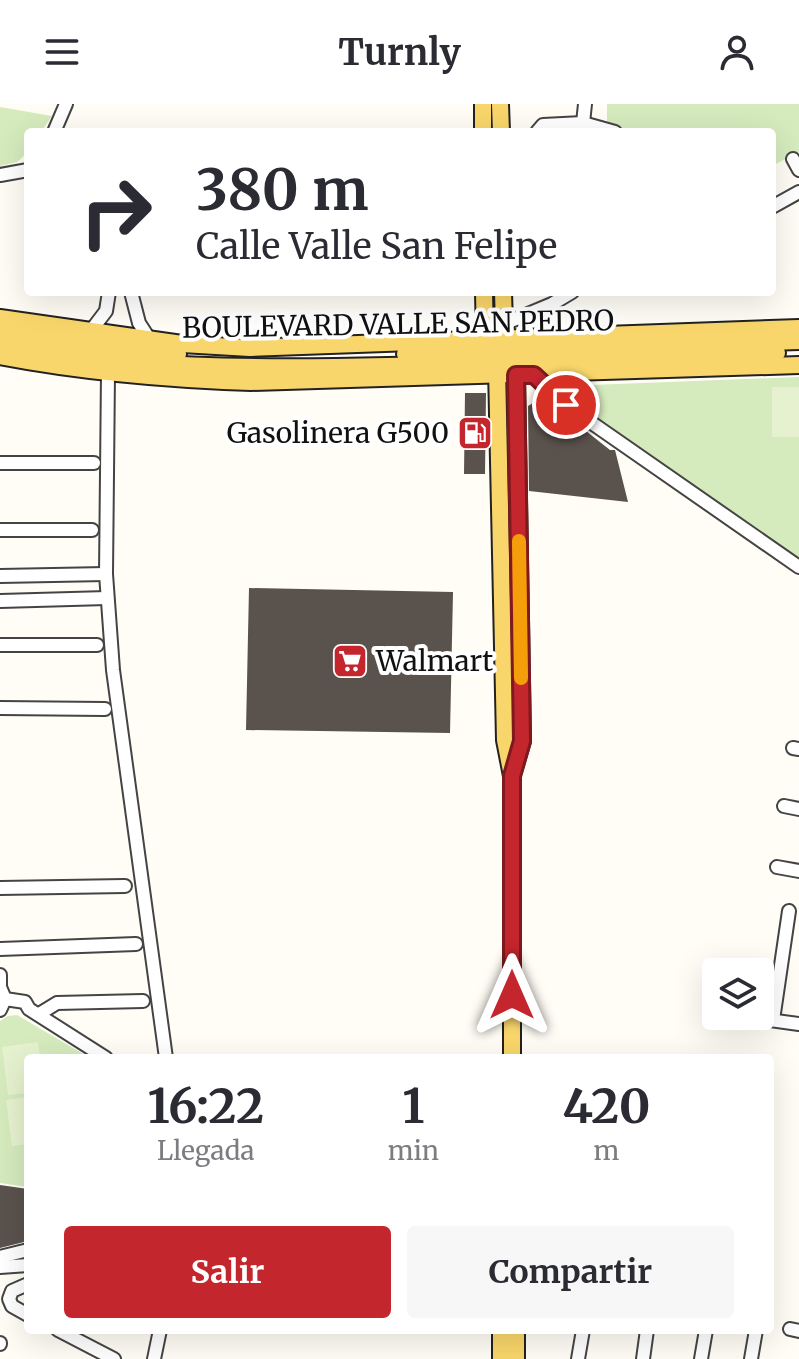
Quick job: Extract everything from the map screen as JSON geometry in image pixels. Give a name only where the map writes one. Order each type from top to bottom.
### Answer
[{"type":"main road","points":[[483,104],[483,128]]},
{"type":"main road","points":[[500,104],[501,128]]},
{"type":"main road","points":[[485,296],[493,358],[505,740],[512,776],[512,1054]]},
{"type":"main road","points":[[504,296],[511,350],[522,741],[512,776]]},
{"type":"main road","name":"BOULEVARD VALLE SAN PEDRO","points":[[0,318],[150,340],[250,348],[493,358]]},
{"type":"main road","name":"BOULEVARD VALLE SAN PEDRO","points":[[711,349],[799,328]]},
{"type":"main road","name":"BOULEVARD VALLE SAN PEDRO","points":[[0,331],[110,348],[251,358],[493,358]]},
{"type":"main road","name":"BOULEVARD VALLE SAN PEDRO","points":[[511,350],[534,375],[711,349],[799,341]]},
{"type":"main road","name":"BOULEVARD VALLE SAN PEDRO","points":[[0,344],[109,361],[251,370],[493,358],[511,350],[799,352]]},
{"type":"main road","name":"BOULEVARD VALLE SAN PEDRO","points":[[0,356],[108,373],[180,380],[251,382],[493,358],[511,350],[711,349],[799,365]]},
{"type":"main road","points":[[502,1334],[510,1358]]},
{"type":"main road","points":[[510,1358],[515,1334]]},
{"type":"street","points":[[56,128],[66,104]]},
{"type":"street","points":[[583,123],[585,104]]},
{"type":"street","points":[[540,128],[543,125],[583,123],[601,128]]},
{"type":"street","points":[[0,175],[24,171]]},
{"type":"street","points":[[776,205],[799,192]]},
{"type":"street","points":[[90,332],[106,311],[108,296]]},
{"type":"street","points":[[132,296],[139,323],[150,340]]},
{"type":"street","points":[[511,350],[552,304],[565,296]]},
{"type":"street","points":[[108,373],[106,574],[113,670],[165,1054]]},
{"type":"street","points":[[534,375],[566,405],[799,567]]},
{"type":"street","points":[[0,463],[94,463]]},
{"type":"street","points":[[0,530],[92,530]]},
{"type":"street","points":[[0,576],[106,574]]},
{"type":"street","points":[[0,601],[107,598]]},
{"type":"street","points":[[0,645],[97,645]]},
{"type":"street","points":[[0,708],[105,709]]},
{"type":"street","points":[[784,806],[799,809]]},
{"type":"street","points":[[777,867],[799,871]]},
{"type":"street","points":[[0,888],[125,886]]},
{"type":"street","points":[[774,1013],[789,911]]},
{"type":"street","points":[[0,949],[136,944]]},
{"type":"street","points":[[0,975],[2,1000],[25,1002],[34,1012],[100,1054]]},
{"type":"street","points":[[34,1012],[57,1003],[143,1001]]},
{"type":"street","points":[[774,1020],[799,1024]]},
{"type":"street","points":[[0,1257],[24,1251]]},
{"type":"street","points":[[0,1267],[24,1266]]},
{"type":"street","points":[[24,1286],[12,1291],[9,1299],[12,1306],[24,1313]]},
{"type":"street","points":[[66,1334],[114,1359]]},
{"type":"street","points":[[154,1359],[159,1334]]},
{"type":"street","points":[[578,1359],[582,1334]]},
{"type":"street","points":[[643,1359],[646,1334]]},
{"type":"street","points":[[701,1359],[705,1334]]},
{"type":"street","points":[[751,1359],[755,1334]]},
{"type":"green space","points":[[607,104],[799,104],[799,152],[776,164],[776,128],[607,128]]},
{"type":"green space","points":[[0,107],[52,116],[44,128],[24,128],[24,156],[17,162],[0,166]]},
{"type":"green space","points":[[799,377],[799,559],[566,398],[566,386]]},
{"type":"green space","points":[[772,387],[799,387],[799,437],[772,437]]},
{"type":"green space","points":[[17,1015],[83,1054],[24,1054],[24,1186],[0,1183],[0,1021]]},
{"type":"green space","points":[[38,1042],[40,1054],[24,1054],[24,1093],[8,1095],[2,1047]]},
{"type":"green space","points":[[24,1098],[24,1144],[12,1146],[6,1100]]},
{"type":"building","name":"Gasolinera G500","points":[[465,393],[486,393],[485,474],[464,474]]},
{"type":"building","points":[[543,397],[610,450],[615,450],[628,502],[529,491],[528,406]]},
{"type":"building","name":"Walmart","points":[[249,588],[453,592],[450,733],[246,730]]},
{"type":"building","points":[[0,1185],[24,1188],[24,1242],[0,1248]]},
{"type":"slow traffic","points":[[519,541],[521,678]]},
{"type":"place","name":"Gasolinera G500","points":[[475,433]]},
{"type":"place","name":"Walmart","points":[[350,661]]},
{"type":"route","points":[[512,995],[512,776],[522,741],[516,375],[534,375],[566,405]]}]
